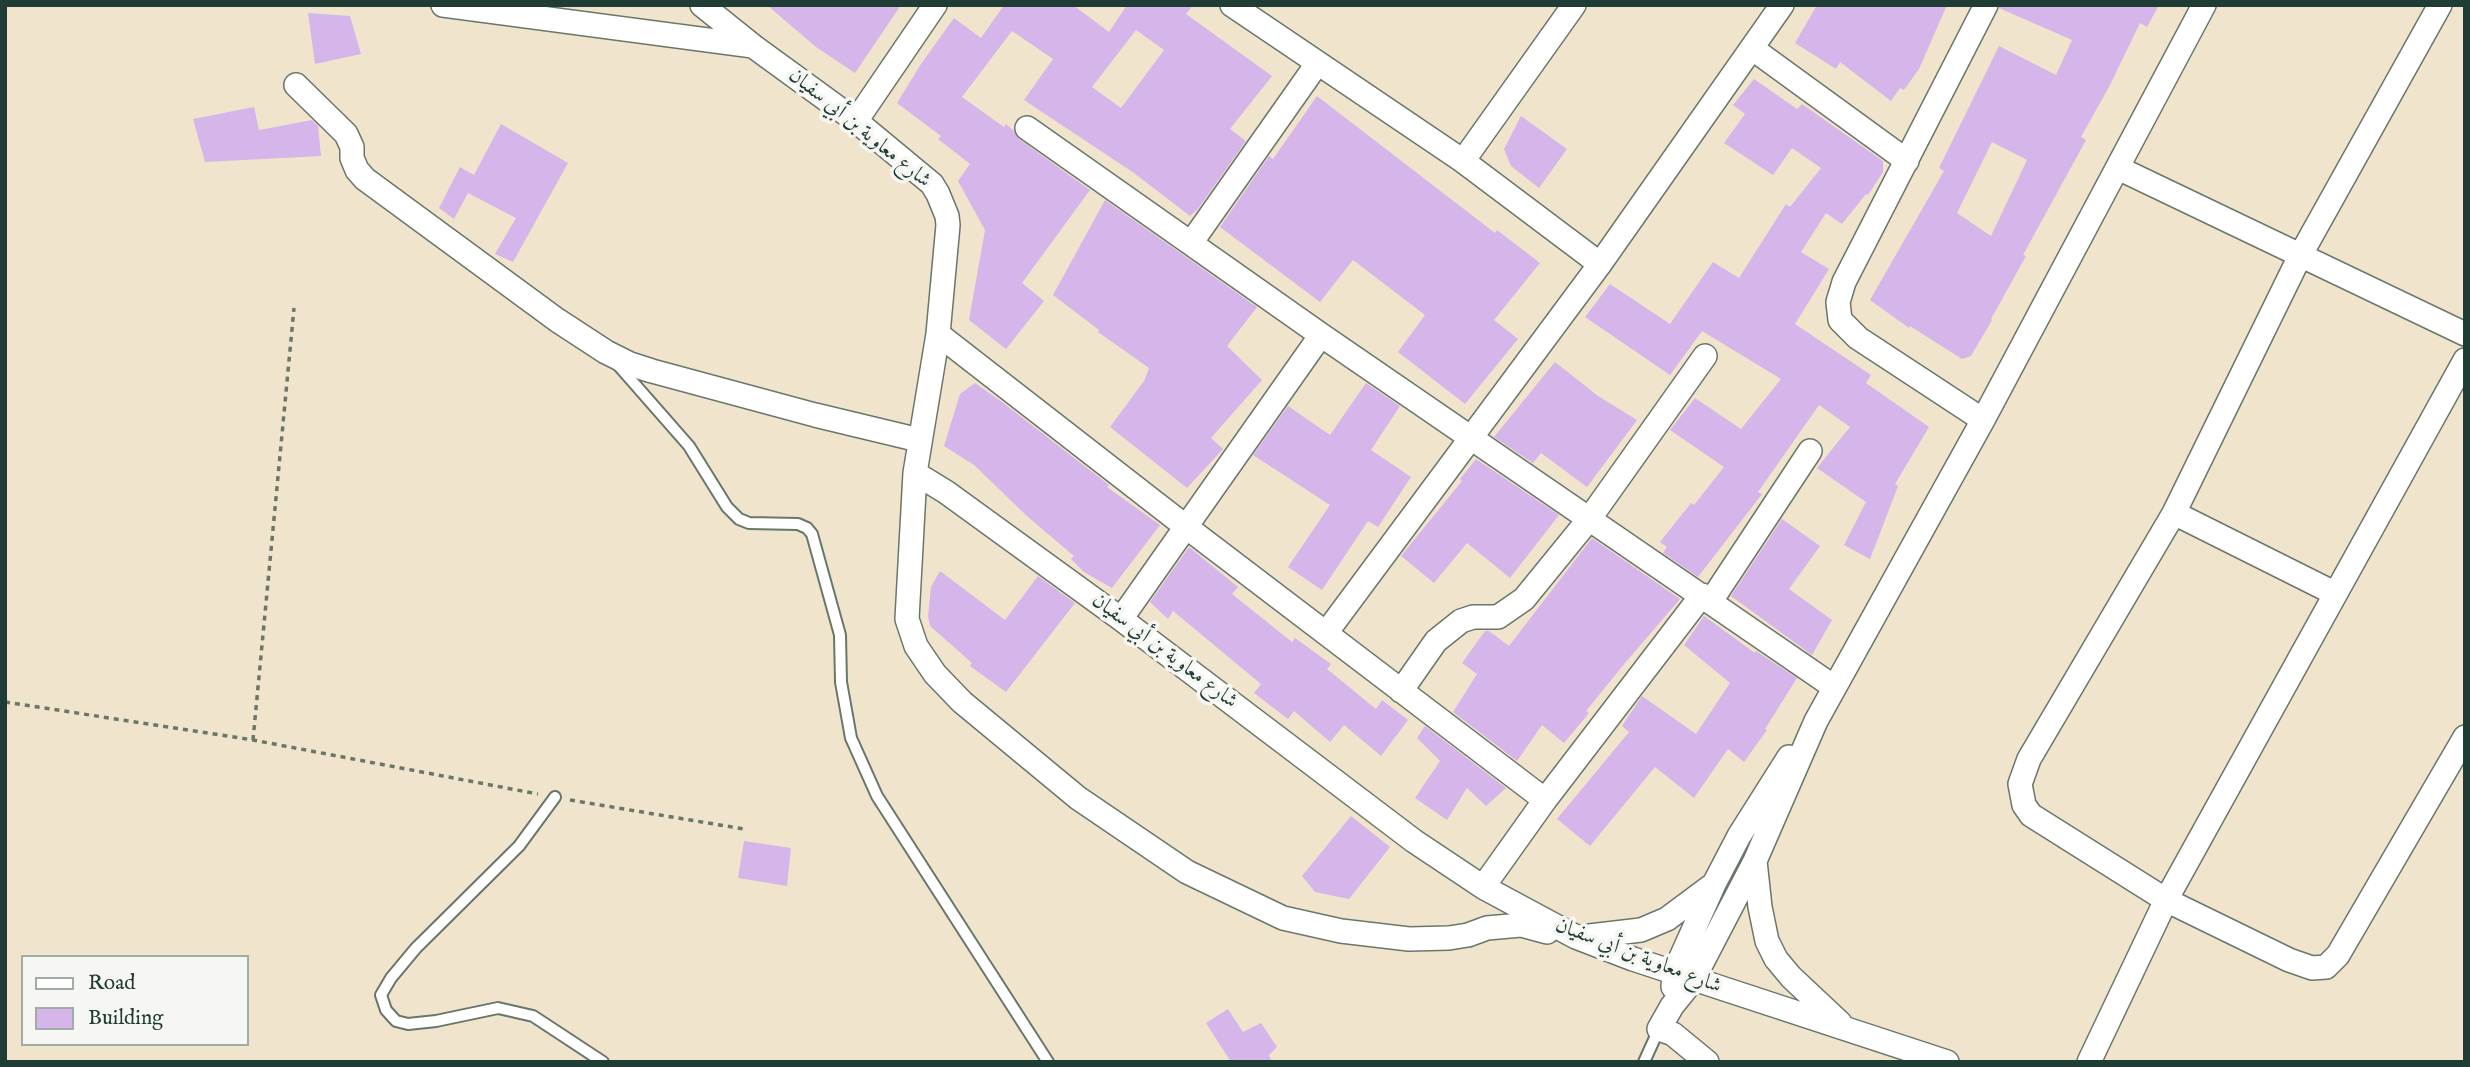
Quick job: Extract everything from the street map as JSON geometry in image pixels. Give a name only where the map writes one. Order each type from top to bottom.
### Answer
[{"type":"street","points":[[443,5],[753,46]]},
{"type":"street","name":"شارع معاوية بن أبي سفيان","points":[[702,5],[856,121],[932,184],[943,205],[948,225],[938,334],[915,473],[946,492],[1121,619],[1414,841],[1483,887],[1576,937],[1683,977],[1947,1062]]},
{"type":"street","points":[[856,121],[935,5]]},
{"type":"street","points":[[1232,5],[1463,161],[1600,264]]},
{"type":"street","points":[[1463,161],[1574,5]]},
{"type":"street","points":[[1326,632],[1600,264],[1782,5]]},
{"type":"street","points":[[1983,421],[1857,338],[1840,320],[1838,302],[1844,282],[1986,5]]},
{"type":"street","points":[[1683,977],[1755,861],[1816,721],[1983,421],[2204,5]]},
{"type":"street","points":[[2440,5],[2301,256],[2174,513],[2029,759],[2020,784],[2024,805],[2031,815],[2166,900],[2289,960],[2312,968],[2326,967],[2338,955],[2465,737]]},
{"type":"street","points":[[1753,49],[1907,160]]},
{"type":"street","points":[[1191,243],[1317,64]]},
{"type":"street","points":[[296,85],[346,134],[357,170],[365,179],[557,320],[606,352],[652,371],[919,440]]},
{"type":"street","points":[[1027,128],[1321,335],[1834,687]]},
{"type":"street","points":[[2118,168],[2465,334]]},
{"type":"street","points":[[938,334],[1545,800]]},
{"type":"street","points":[[1121,619],[1321,335]]},
{"type":"street","points":[[1401,691],[1436,641],[1461,621],[1473,617],[1498,617],[1524,599],[1590,518],[1705,356]]},
{"type":"street","points":[[2089,1062],[2166,900],[2465,360]]},
{"type":"street","points":[[1483,887],[1545,800],[1707,598],[1810,451]]},
{"type":"street","points":[[915,473],[908,619],[916,646],[935,674],[962,702],[1078,798],[1187,872],[1283,918],[1341,932],[1409,939],[1450,938],[1487,928],[1521,925],[1576,937],[1641,930],[1667,919],[1714,884]]},
{"type":"street","points":[[2174,513],[2334,593]]},
{"type":"street","points":[[1707,1062],[1673,1034],[1659,1029],[1672,1006],[1683,977],[1714,884],[1739,836],[1781,767],[1816,721]]},
{"type":"street","points":[[1755,861],[1760,907],[1768,941],[1776,959],[1791,977],[1848,1030]]},
{"type":"lane","points":[[606,352],[689,446],[727,507],[739,519],[749,523],[798,524],[807,528],[811,534],[841,635],[841,682],[851,738],[877,796],[1048,1062]]},
{"type":"lane","points":[[555,797],[519,846],[416,948],[391,978],[382,995],[386,1010],[396,1021],[408,1024],[498,1008],[533,1016],[603,1062]]},
{"type":"lane","points":[[1644,1062],[1659,1029]]},
{"type":"path","points":[[253,740],[293,308]]},
{"type":"path","points":[[5,702],[253,740],[555,797],[744,829]]},
{"type":"building","points":[[767,5],[901,5],[855,73],[816,47]]},
{"type":"building","points":[[1004,5],[1073,5],[1109,32],[1127,5],[1193,5],[1186,14],[1272,76],[1230,129],[1246,141],[1190,216],[1134,173],[1024,100],[1053,59],[1012,31],[962,97],[1004,127],[1006,124],[1019,139],[1090,190],[1022,283],[1044,301],[1006,349],[969,320],[985,230],[958,181],[970,164],[938,139],[941,136],[897,103],[954,18],[981,38]],"holes":[[[1136,30],[1164,50],[1121,108],[1092,87]]]},
{"type":"building","points":[[1817,5],[1947,5],[1919,69],[1904,90],[1900,88],[1891,101],[1840,62],[1836,69],[1795,43]]},
{"type":"building","points":[[2000,5],[2159,5],[2147,27],[2140,23],[2081,137],[2086,140],[2023,255],[2026,256],[1971,356],[1962,359],[1910,326],[1909,328],[1870,300],[1944,171],[1939,168],[1999,46],[2056,75],[2072,40],[1999,8]],"holes":[[[1992,142],[2027,160],[1991,236],[1957,213]]]},
{"type":"building","points":[[308,13],[350,16],[361,54],[315,64]]},
{"type":"building","points":[[1754,79],[1797,109],[1802,104],[1883,161],[1883,172],[1868,195],[1866,194],[1842,224],[1826,213],[1801,252],[1829,269],[1795,324],[1871,375],[1866,383],[1929,427],[1895,484],[1898,486],[1870,559],[1844,545],[1866,502],[1817,468],[1850,427],[1819,405],[1758,492],[1762,494],[1698,577],[1663,553],[1667,547],[1660,542],[1724,467],[1670,430],[1695,398],[1741,429],[1781,379],[1702,331],[1670,375],[1585,317],[1610,284],[1670,324],[1713,262],[1739,278],[1786,204],[1790,207],[1821,168],[1792,148],[1773,175],[1724,143],[1745,114],[1733,105]]},
{"type":"building","points":[[1317,96],[1495,233],[1497,230],[1540,263],[1494,320],[1518,339],[1465,404],[1398,352],[1425,315],[1353,260],[1320,302],[1220,227],[1269,156],[1273,159]]},
{"type":"building","points":[[254,107],[259,130],[312,120],[318,126],[321,156],[205,162],[193,119]]},
{"type":"building","points":[[1521,116],[1567,149],[1539,188],[1511,166],[1504,149]]},
{"type":"building","points":[[501,124],[568,163],[513,262],[495,254],[516,218],[468,193],[454,219],[439,208],[460,167],[474,175]]},
{"type":"building","points":[[1105,200],[1257,307],[1227,346],[1262,380],[1211,438],[1223,449],[1187,488],[1110,427],[1144,381],[1149,368],[1098,332],[1099,330],[1053,295]]},
{"type":"building","points":[[1555,362],[1598,396],[1637,420],[1587,487],[1541,453],[1533,463],[1494,437]]},
{"type":"building","points":[[975,383],[1109,485],[1107,487],[1160,525],[1112,588],[1084,572],[1071,559],[1074,556],[1028,517],[974,465],[944,446],[960,394]]},
{"type":"building","points":[[1366,383],[1400,406],[1371,450],[1411,477],[1378,527],[1368,521],[1322,590],[1288,567],[1330,505],[1253,455],[1288,406],[1330,435]]},
{"type":"building","points":[[1476,459],[1559,515],[1510,578],[1467,543],[1434,583],[1401,556],[1462,481],[1460,479]]},
{"type":"building","points":[[1782,519],[1820,546],[1789,589],[1832,620],[1812,655],[1731,596]]},
{"type":"building","points":[[1592,538],[1680,599],[1586,711],[1589,713],[1564,743],[1542,725],[1517,761],[1453,712],[1477,674],[1462,663],[1485,631],[1489,631],[1509,646]]},
{"type":"building","points":[[1189,547],[1238,587],[1232,594],[1292,642],[1295,638],[1331,664],[1327,669],[1376,709],[1382,700],[1408,720],[1381,756],[1344,725],[1330,742],[1294,711],[1288,719],[1254,693],[1261,684],[1173,611],[1168,619],[1150,602]]},
{"type":"building","points":[[940,571],[1005,620],[1038,576],[1075,603],[1006,692],[970,666],[972,663],[930,626],[928,616],[931,587]]},
{"type":"building","points":[[1704,616],[1755,653],[1756,651],[1797,678],[1765,729],[1767,730],[1744,762],[1728,749],[1694,798],[1655,767],[1590,846],[1557,819],[1629,732],[1622,726],[1642,696],[1696,734],[1730,683],[1684,645]]},
{"type":"building","points":[[1425,726],[1506,788],[1486,806],[1467,788],[1447,820],[1415,798],[1440,761],[1417,738]]},
{"type":"building","points":[[1351,816],[1390,847],[1349,899],[1315,892],[1302,876]]},
{"type":"building","points":[[744,841],[791,848],[787,886],[738,878]]},
{"type":"building","points":[[1228,1009],[1243,1032],[1261,1023],[1277,1047],[1269,1055],[1272,1062],[1231,1062],[1206,1023]]}]
